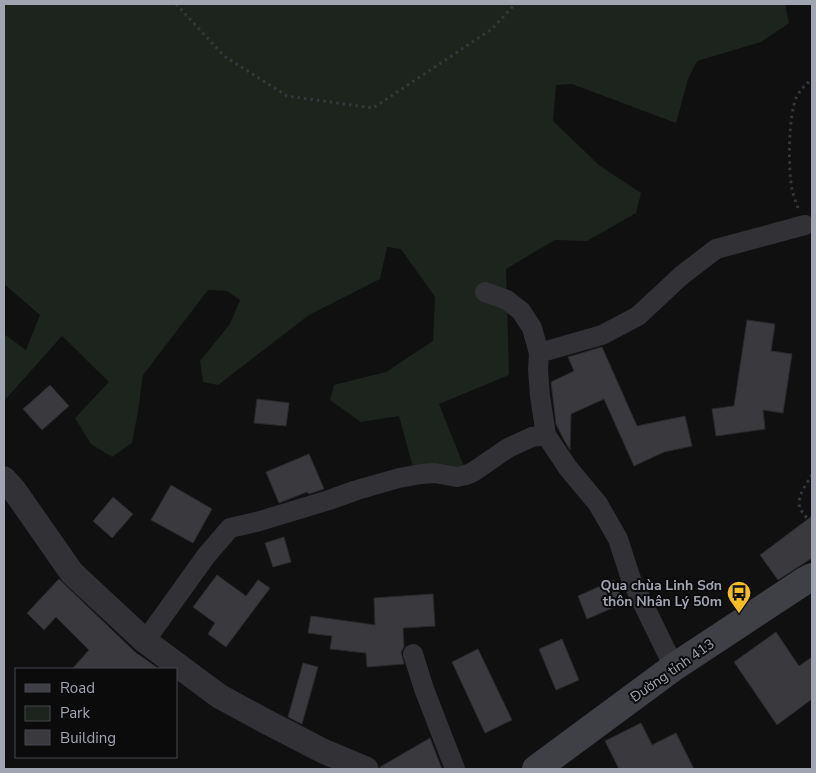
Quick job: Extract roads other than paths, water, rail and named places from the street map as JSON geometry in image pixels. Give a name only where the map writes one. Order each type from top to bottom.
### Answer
[{"type":"main road","name":"Đường tỉnh 413","points":[[536,769],[674,667],[810,580]]},
{"type":"street","points":[[539,353],[602,334],[638,316],[682,275],[716,249],[804,225]]},
{"type":"street","points":[[485,292],[507,300],[521,311],[532,328],[539,353],[540,396],[546,435],[568,468],[598,504],[618,539],[631,579],[674,667]]},
{"type":"street","points":[[144,641],[206,556],[230,528],[260,521],[399,478],[435,473],[457,477],[466,476],[508,448],[532,437],[546,435]]},
{"type":"street","points":[[4,479],[14,490],[72,573],[144,641],[219,696],[264,721],[366,769]]},
{"type":"street","points":[[413,654],[424,689],[455,769]]},
{"type":"place","name":"Qua chùa Linh Sơn thôn Nhân Lý 50m","points":[[739,614]]}]
